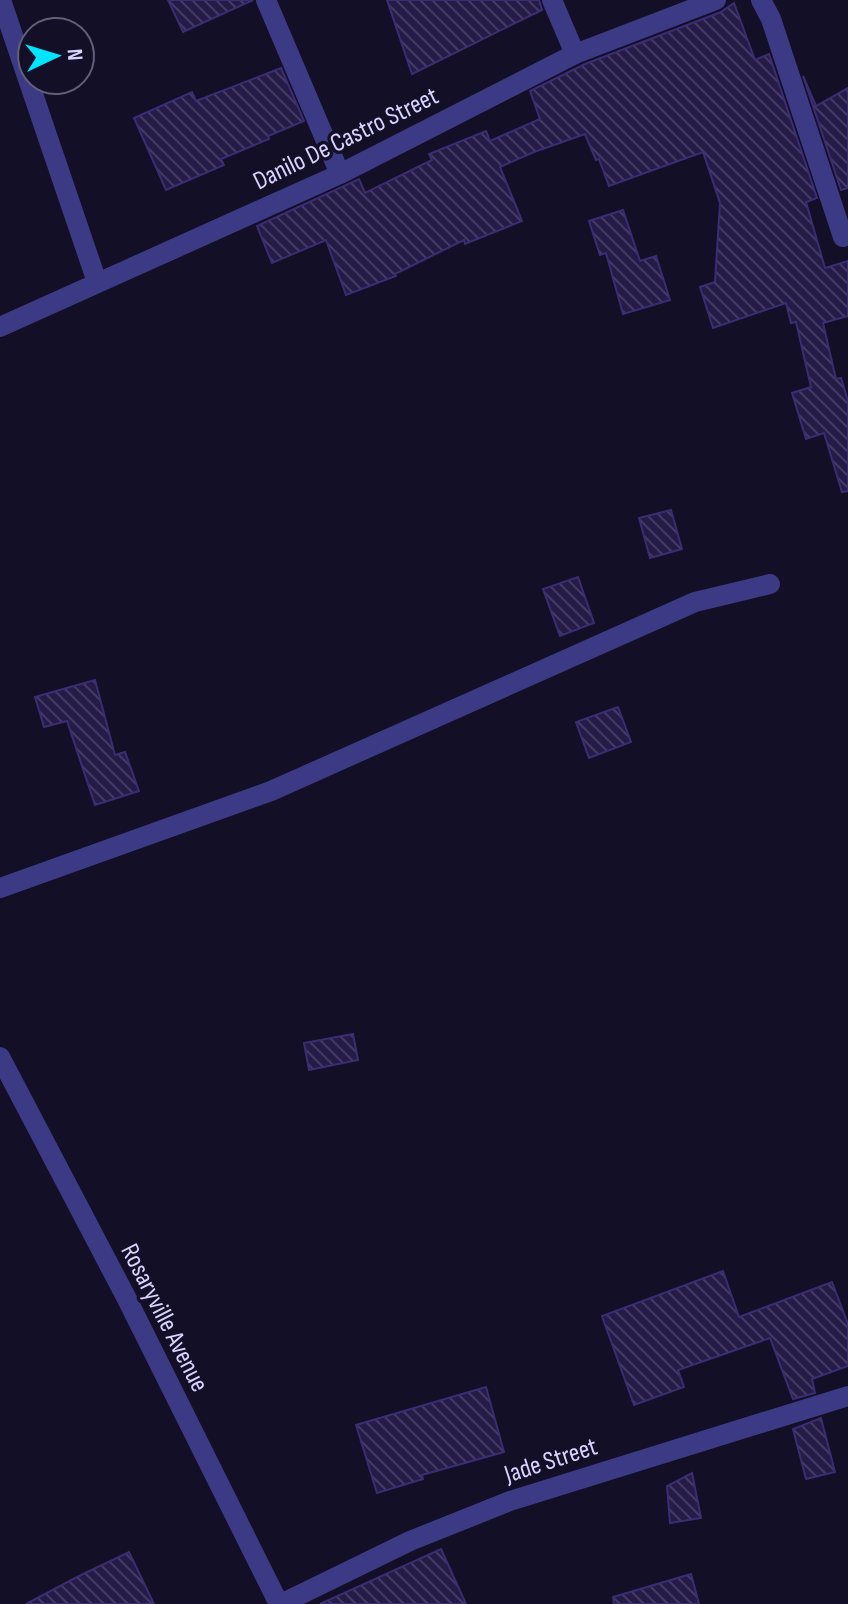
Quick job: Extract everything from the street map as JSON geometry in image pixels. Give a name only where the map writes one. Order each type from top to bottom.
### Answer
[{"type":"street","points":[[1,0],[97,282]]},
{"type":"street","points":[[266,0],[340,174]]},
{"type":"street","points":[[552,0],[575,54]]},
{"type":"street","name":"Danilo De Castro Street","points":[[0,327],[340,174],[575,54],[716,0]]},
{"type":"street","points":[[761,0],[771,19],[846,236]]},
{"type":"street","points":[[0,888],[271,791],[695,602],[770,584]]},
{"type":"street","name":"Rosaryville Avenue","points":[[0,1057],[127,1299],[280,1604]]},
{"type":"street","name":"Jade Street","points":[[280,1604],[410,1541],[510,1501],[848,1396]]},
{"type":"building","points":[[168,0],[253,0],[183,32]]},
{"type":"building","points":[[387,0],[539,0],[542,10],[412,74]]},
{"type":"building","points":[[734,3],[755,60],[769,54],[817,198],[806,202],[825,268],[848,261],[848,316],[823,323],[836,379],[841,378],[848,401],[848,491],[842,492],[824,433],[806,439],[792,393],[811,387],[796,322],[791,323],[786,303],[713,328],[700,287],[715,282],[720,203],[703,152],[609,186],[585,134],[534,152],[500,167],[522,221],[465,244],[464,240],[396,276],[346,295],[326,240],[272,263],[257,226],[359,179],[365,193],[432,160],[429,154],[486,131],[490,141],[540,119],[530,91],[585,64],[721,12]]},
{"type":"building","points":[[281,68],[304,121],[221,159],[224,165],[166,190],[134,118],[192,92],[196,101]]},
{"type":"building","points":[[803,76],[816,106],[848,88],[848,188],[841,190]]},
{"type":"building","points":[[623,210],[640,261],[656,256],[670,300],[623,314],[606,253],[600,255],[589,221]]},
{"type":"building","points":[[671,510],[682,549],[650,558],[639,518]]},
{"type":"building","points":[[578,577],[594,623],[560,636],[543,589]]},
{"type":"building","points":[[95,680],[115,755],[125,752],[139,791],[95,805],[67,721],[44,727],[35,697]]},
{"type":"building","points":[[618,707],[631,742],[589,758],[576,722]]},
{"type":"building","points":[[353,1034],[358,1060],[309,1070],[304,1043]]},
{"type":"building","points":[[723,1271],[739,1317],[832,1282],[848,1324],[848,1366],[812,1379],[815,1393],[793,1399],[770,1338],[678,1370],[684,1387],[634,1405],[602,1316]]},
{"type":"building","points":[[486,1387],[504,1452],[422,1475],[423,1479],[377,1493],[356,1425]]},
{"type":"building","points":[[821,1418],[835,1472],[806,1479],[793,1429]]},
{"type":"building","points":[[692,1473],[701,1518],[670,1523],[667,1486]]},
{"type":"building","points":[[441,1549],[466,1604],[320,1604]]},
{"type":"building","points":[[129,1552],[154,1604],[26,1604],[79,1576]]},
{"type":"building","points":[[691,1574],[699,1604],[614,1604],[613,1597]]}]
